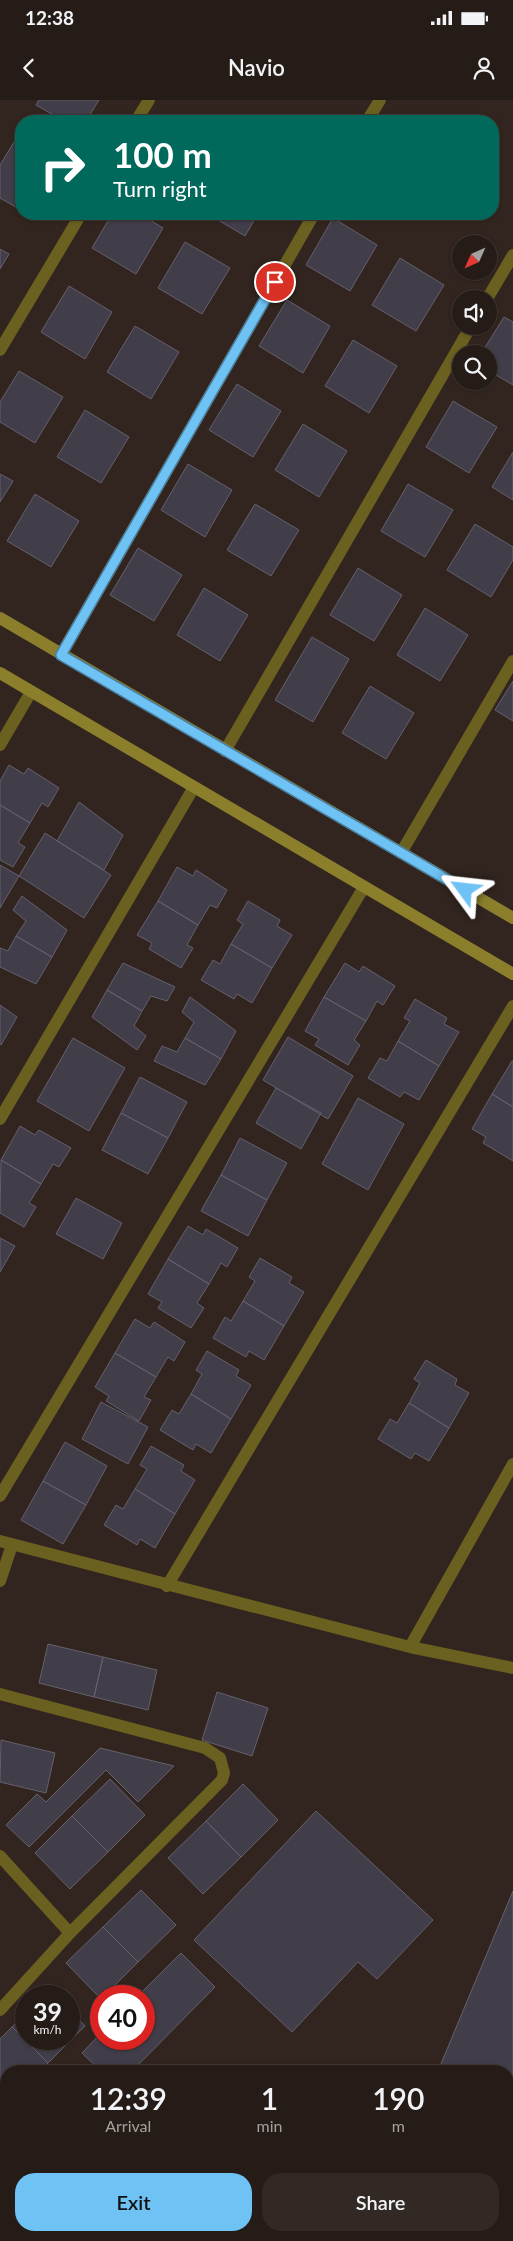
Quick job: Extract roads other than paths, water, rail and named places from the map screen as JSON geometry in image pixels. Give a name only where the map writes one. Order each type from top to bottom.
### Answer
[{"type":"street","points":[[140,115],[149,100]]},
{"type":"street","points":[[371,115],[380,100]]},
{"type":"street","points":[[0,350],[77,220]]},
{"type":"street","points":[[61,655],[311,220]]},
{"type":"street","points":[[492,290],[513,255]]},
{"type":"street","points":[[225,751],[467,335]]},
{"type":"street","points":[[0,618],[513,918]]},
{"type":"street","points":[[401,853],[513,661]]},
{"type":"street","points":[[0,673],[513,974]]},
{"type":"street","points":[[0,744],[31,692]]},
{"type":"street","points":[[0,1119],[194,787]]},
{"type":"street","points":[[0,1496],[364,887]]},
{"type":"street","points":[[167,1586],[513,1006]]},
{"type":"street","points":[[410,1646],[513,1464]]},
{"type":"street","points":[[0,1581],[6,1543],[167,1586],[410,1646],[513,1668]]},
{"type":"street","points":[[0,1694],[205,1748],[220,1758],[224,1773],[222,1780],[70,1933],[0,2010]]},
{"type":"street","points":[[0,1856],[70,1933]]}]
